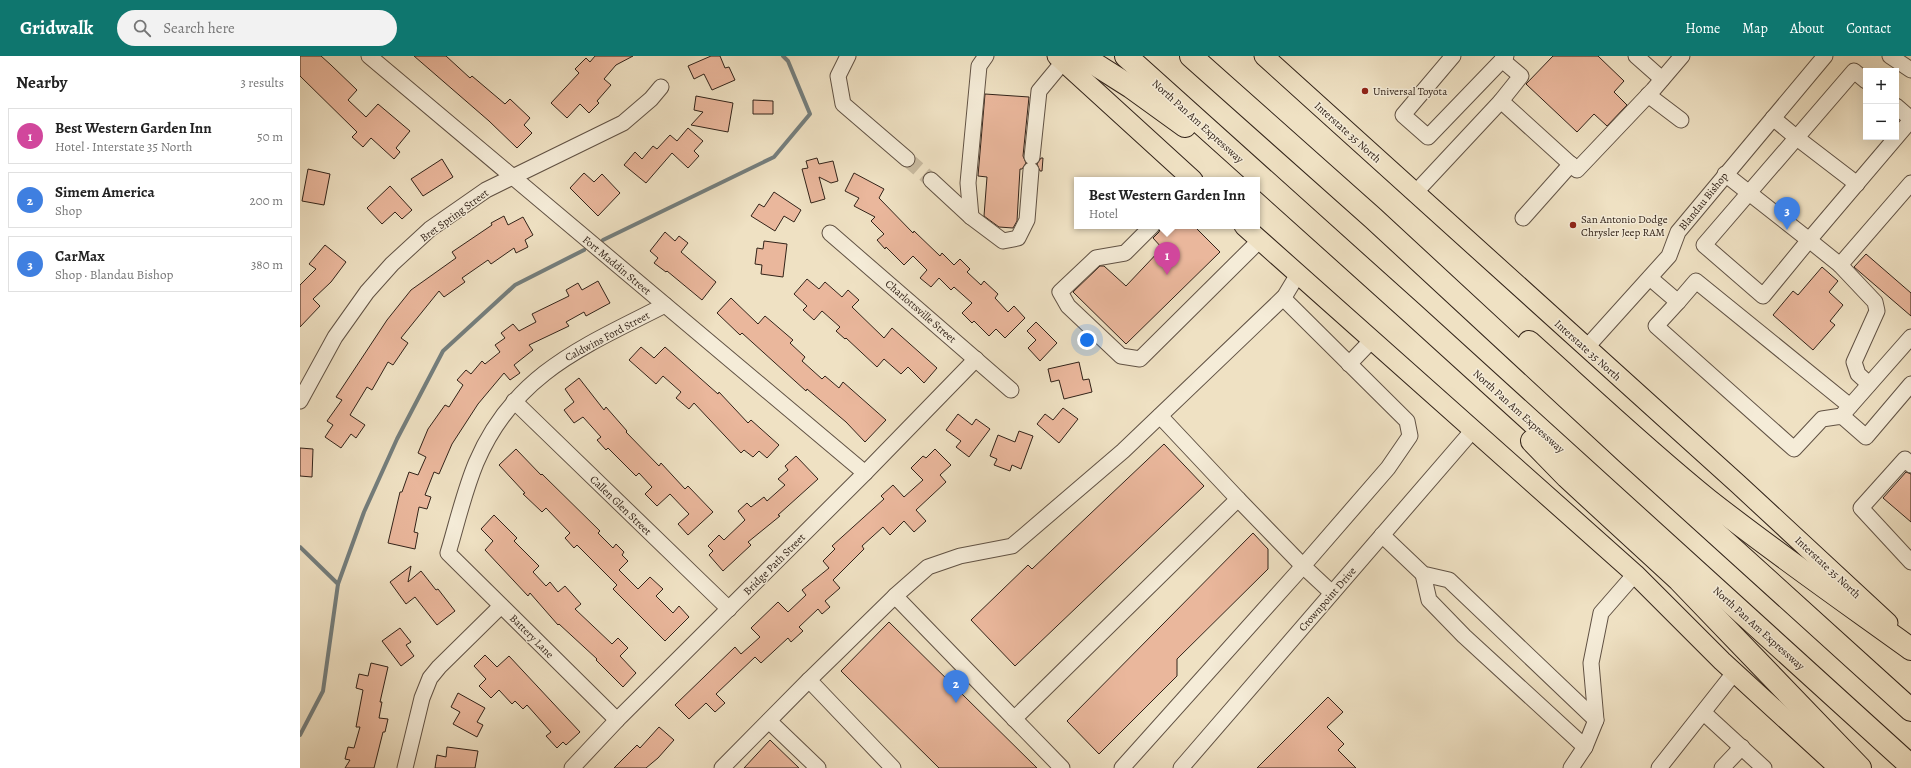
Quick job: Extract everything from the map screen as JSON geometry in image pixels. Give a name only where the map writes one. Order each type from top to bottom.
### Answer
[{"type":"highway","name":"North Pan Am Expressway","points":[[1126,56],[1412,313],[1911,766]]},
{"type":"highway","points":[[1191,56],[1373,218],[1633,459],[1911,710]]},
{"type":"highway","points":[[1196,56],[1223,84]]},
{"type":"highway","points":[[1068,58],[1131,87],[1208,144],[1258,175]]},
{"type":"highway","points":[[1373,218],[1528,341],[1658,458],[1709,500],[1797,567],[1911,649]]},
{"type":"highway","points":[[1412,313],[1567,478],[1679,580],[1860,768]]},
{"type":"main road","name":"Interstate 35 North","points":[[1264,56],[1738,484],[1911,644]]},
{"type":"main road","points":[[1068,58],[1190,177]]},
{"type":"main road","points":[[1247,229],[1635,574],[1734,673],[1838,768]]},
{"type":"street","name":"Fort Maddin Street","points":[[369,56],[865,473]]},
{"type":"street","points":[[848,56],[838,76],[843,104],[907,159]]},
{"type":"street","points":[[971,217],[968,183],[979,66],[986,56]]},
{"type":"street","points":[[1415,193],[1501,101],[1521,76],[1504,58],[1428,137],[1403,115],[1453,56]]},
{"type":"street","points":[[1636,56],[1662,79]]},
{"type":"street","points":[[1501,101],[1577,170],[1682,56]]},
{"type":"street","name":"Blandau Bishop","points":[[1586,348],[1669,256],[1678,232],[1825,56]]},
{"type":"street","points":[[1890,56],[1911,70]]},
{"type":"street","points":[[931,180],[971,217],[1003,241],[1018,238],[1027,220],[1039,91],[1068,58]]},
{"type":"street","points":[[1863,78],[1854,71],[1704,245],[1763,296],[1911,119],[1899,109]]},
{"type":"street","name":"Bret Spring Street","points":[[300,401],[335,337],[367,292],[392,264],[430,229],[486,190],[623,123],[651,100],[661,87]]},
{"type":"street","points":[[1648,94],[1681,120]]},
{"type":"street","points":[[1773,118],[1857,184]]},
{"type":"street","points":[[1523,218],[1570,164]]},
{"type":"street","points":[[1725,174],[1750,192],[1840,266],[1875,302],[1877,311],[1854,362],[1858,374],[1870,384]]},
{"type":"street","points":[[1840,266],[1911,183]]},
{"type":"street","points":[[1149,229],[1125,253],[1096,258],[1060,292],[1068,306],[1121,356],[1140,359],[1260,240]]},
{"type":"street","name":"Charlottsville Street","points":[[830,233],[1011,390]]},
{"type":"street","points":[[722,768],[895,596],[928,567],[960,556],[1012,546],[1123,451],[1283,299],[1298,274]]},
{"type":"street","points":[[1650,278],[1678,302]]},
{"type":"street","points":[[1911,337],[1846,411],[1822,419],[1794,449],[1656,326],[1696,281],[1846,411],[1866,437],[1911,384]]},
{"type":"street","points":[[1122,768],[1303,566],[1388,468],[1410,436],[1407,421],[1283,299]]},
{"type":"street","name":"Caldwins Ford Street","points":[[448,553],[466,490],[477,461],[493,431],[514,401],[540,376],[584,346],[665,305]]},
{"type":"street","points":[[1349,364],[1372,340]]},
{"type":"street","name":"Bridge Path Street","points":[[572,768],[617,720],[729,610],[976,359]]},
{"type":"street","name":"Callen Glen Street","points":[[514,401],[729,610]]},
{"type":"street","points":[[1160,416],[1303,566],[1332,592]]},
{"type":"street","name":"Crownpoint Drive","points":[[1181,768],[1473,430]]},
{"type":"street","points":[[1911,465],[1905,459],[1861,508],[1911,562]]},
{"type":"street","points":[[1014,719],[1238,499]]},
{"type":"street","points":[[1382,535],[1423,574],[1449,580],[1596,720]]},
{"type":"street","name":"Battery Lane","points":[[448,553],[617,720]]},
{"type":"street","points":[[1423,574],[1429,600],[1464,636],[1585,746]]},
{"type":"street","points":[[1571,768],[1585,746],[1596,720],[1591,663],[1601,613],[1635,574]]},
{"type":"street","points":[[895,596],[1062,768]]},
{"type":"street","points":[[405,768],[422,698],[430,678],[439,667],[501,606]]},
{"type":"street","points":[[1659,768],[1704,713],[1734,673]]},
{"type":"street","points":[[809,680],[893,768]]},
{"type":"street","points":[[1704,713],[1764,768]]},
{"type":"street","points":[[769,721],[818,768]]},
{"type":"street","points":[[1722,768],[1742,748]]},
{"type":"building","points":[[300,56],[321,56],[331,65],[357,90],[348,100],[366,117],[378,104],[410,131],[396,148],[400,152],[394,159],[371,138],[363,147],[352,137],[357,132],[300,76]]},
{"type":"building","points":[[414,56],[446,56],[470,78],[472,76],[505,104],[510,99],[530,118],[524,125],[532,133],[517,148],[489,121]]},
{"type":"building","points":[[595,56],[633,56],[616,65],[604,79],[611,85],[597,101],[599,103],[589,113],[580,104],[567,118],[551,103],[579,73],[575,69],[586,58],[590,62]]},
{"type":"building","points":[[711,56],[720,56],[725,68],[729,67],[735,80],[712,90],[704,74],[694,79],[688,66]]},
{"type":"building","points":[[1553,56],[1598,56],[1624,81],[1614,92],[1627,105],[1607,126],[1594,114],[1577,132],[1526,84]]},
{"type":"building","points":[[985,94],[1029,97],[1023,156],[1026,163],[1022,169],[1020,169],[1017,221],[1013,228],[999,227],[984,216],[987,177],[978,176]]},
{"type":"building","points":[[696,96],[733,103],[728,132],[691,125],[703,112],[694,110]]},
{"type":"building","points":[[753,100],[773,101],[773,114],[753,114]]},
{"type":"building","points":[[688,128],[703,141],[694,151],[699,156],[688,168],[672,153],[646,183],[624,165],[635,152],[642,159],[653,146],[657,149],[670,135],[677,141]]},
{"type":"building","points":[[817,158],[819,164],[833,161],[838,181],[831,183],[819,177],[825,199],[811,203],[802,169],[808,168],[806,161]]},
{"type":"building","points":[[1041,158],[1043,158],[1042,171],[1040,171],[1037,164]]},
{"type":"building","points":[[442,159],[453,177],[423,196],[411,179]]},
{"type":"building","points":[[308,169],[330,174],[324,205],[302,201]]},
{"type":"building","points":[[584,173],[594,182],[602,174],[620,193],[598,216],[570,188]]},
{"type":"building","points":[[854,173],[884,189],[879,198],[913,233],[914,231],[940,256],[942,253],[954,265],[960,259],[970,269],[967,272],[981,285],[984,281],[998,294],[995,298],[1008,312],[1014,306],[1025,318],[1005,338],[996,329],[989,336],[974,321],[972,323],[962,313],[972,303],[954,287],[951,290],[939,278],[931,287],[920,278],[927,270],[913,256],[904,265],[877,240],[884,234],[871,221],[875,217],[854,206],[859,198],[845,191]]},
{"type":"building","points":[[390,186],[412,210],[402,219],[395,212],[382,224],[367,208]]},
{"type":"building","points":[[774,192],[801,210],[794,222],[784,216],[775,231],[751,216],[759,204],[764,207]]},
{"type":"building","points":[[504,216],[508,225],[523,217],[533,235],[525,240],[528,247],[516,253],[514,248],[491,264],[488,260],[462,278],[465,282],[444,297],[439,291],[401,338],[408,343],[393,365],[388,362],[372,390],[367,387],[350,415],[365,425],[356,438],[351,434],[341,448],[325,437],[333,425],[327,421],[342,400],[336,397],[387,320],[411,290],[456,258],[452,252],[492,225],[491,223]]},
{"type":"building","points":[[1160,229],[1197,229],[1220,252],[1126,344],[1073,292],[1100,266],[1104,266],[1126,286],[1162,248],[1153,238]]},
{"type":"building","points":[[665,232],[675,241],[679,236],[688,243],[681,252],[716,282],[702,300],[667,271],[666,272],[654,263],[658,258],[650,251]]},
{"type":"building","points":[[764,241],[787,244],[783,277],[761,274],[762,265],[755,264],[757,248],[763,249]]},
{"type":"building","points":[[325,245],[346,262],[331,282],[313,299],[320,306],[300,327],[300,285],[316,269],[309,264]]},
{"type":"building","points":[[1866,254],[1911,293],[1911,316],[1854,267]]},
{"type":"building","points":[[1822,267],[1838,281],[1829,292],[1843,305],[1830,321],[1835,325],[1813,350],[1773,315],[1793,291],[1798,295]]},
{"type":"building","points":[[807,279],[819,289],[825,282],[842,297],[848,290],[859,300],[852,307],[884,338],[892,328],[937,368],[924,383],[908,367],[901,374],[884,359],[877,367],[846,338],[845,339],[836,331],[840,327],[822,311],[814,320],[803,310],[807,306],[794,294]]},
{"type":"building","points":[[598,281],[610,303],[586,316],[584,312],[566,322],[569,326],[529,345],[533,350],[514,365],[520,373],[510,380],[504,373],[478,404],[452,444],[439,474],[434,472],[425,495],[431,497],[427,509],[419,507],[414,532],[418,533],[415,549],[388,543],[400,492],[402,492],[409,472],[418,475],[426,457],[418,453],[428,429],[445,405],[449,407],[463,385],[457,380],[466,370],[471,374],[482,361],[485,364],[500,352],[495,345],[505,338],[501,333],[513,324],[519,331],[536,322],[532,314],[569,296],[566,290],[578,283],[582,290]]},
{"type":"building","points":[[731,298],[758,324],[765,316],[793,340],[790,343],[805,357],[802,361],[822,379],[825,376],[839,388],[843,382],[886,420],[865,442],[846,422],[807,389],[806,391],[742,333],[740,335],[717,313]]},
{"type":"building","points":[[1036,322],[1057,343],[1040,361],[1028,348],[1036,340],[1027,331]]},
{"type":"building","points":[[641,347],[654,358],[665,347],[718,394],[719,392],[748,423],[751,420],[779,445],[767,458],[759,451],[753,457],[744,450],[741,453],[694,403],[689,409],[676,398],[681,392],[663,376],[656,384],[629,360]]},
{"type":"building","points":[[1079,362],[1083,380],[1089,379],[1092,392],[1064,399],[1059,380],[1051,382],[1048,369]]},
{"type":"building","points":[[579,378],[604,410],[606,407],[627,431],[626,432],[659,466],[661,463],[685,489],[688,486],[713,512],[688,535],[678,524],[689,514],[670,494],[657,506],[645,494],[652,487],[639,473],[636,476],[608,448],[606,450],[597,440],[601,437],[583,417],[574,423],[564,410],[574,402],[565,389]]},
{"type":"building","points":[[1063,408],[1078,419],[1059,443],[1037,424],[1045,414],[1053,420]]},
{"type":"building","points":[[958,414],[972,425],[976,419],[990,429],[969,457],[956,447],[961,441],[946,430]]},
{"type":"building","points":[[1019,431],[1033,436],[1021,469],[1012,465],[1010,471],[994,465],[997,459],[990,456],[998,435],[1015,442]]},
{"type":"building","points":[[1164,444],[1204,486],[1015,666],[971,620],[1028,565],[1032,569]]},
{"type":"building","points":[[300,448],[313,449],[312,477],[300,476]]},
{"type":"building","points":[[516,449],[600,531],[598,533],[613,548],[616,544],[624,552],[622,555],[628,561],[619,570],[638,589],[650,577],[663,589],[656,596],[673,613],[679,606],[689,617],[665,641],[613,589],[617,585],[577,545],[574,548],[565,538],[570,533],[546,508],[542,512],[523,494],[525,493],[499,465]]},
{"type":"building","points":[[935,449],[951,465],[940,475],[946,482],[916,510],[926,521],[914,532],[904,521],[890,535],[883,527],[862,546],[864,549],[833,580],[840,588],[825,601],[830,607],[822,614],[818,609],[799,627],[803,631],[791,642],[788,638],[761,663],[755,657],[716,694],[725,703],[715,712],[706,703],[689,719],[675,705],[735,647],[741,654],[760,637],[751,628],[778,602],[788,612],[806,595],[802,590],[829,568],[823,561],[835,549],[832,546],[884,499],[881,496],[893,485],[904,497],[923,480],[911,468],[923,456],[926,458]]},
{"type":"building","points":[[796,456],[818,479],[778,515],[780,516],[748,542],[751,545],[723,571],[709,555],[713,551],[708,546],[719,535],[724,540],[745,520],[738,511],[747,503],[751,507],[764,497],[767,501],[785,485],[778,479],[788,470],[785,466]]},
{"type":"building","points":[[1906,472],[1911,474],[1911,522],[1883,498]]},
{"type":"building","points":[[494,515],[517,538],[514,541],[539,566],[533,572],[546,586],[550,582],[558,592],[565,586],[581,604],[575,609],[612,644],[618,638],[628,648],[620,656],[636,673],[623,687],[596,660],[597,659],[559,624],[558,625],[530,593],[528,596],[485,550],[493,541],[481,529]]},
{"type":"building","points":[[1253,533],[1268,549],[1268,569],[1177,659],[1177,676],[1099,754],[1067,721]]},
{"type":"building","points":[[411,566],[408,582],[421,571],[436,590],[438,589],[455,611],[437,625],[415,597],[406,604],[390,582]]},
{"type":"building","points":[[889,622],[1037,768],[939,768],[841,671]]},
{"type":"building","points":[[400,628],[411,642],[406,645],[414,656],[401,666],[382,641]]},
{"type":"building","points":[[485,655],[497,667],[509,656],[580,732],[566,745],[563,742],[557,748],[546,736],[551,732],[527,705],[523,709],[515,701],[512,704],[499,690],[491,698],[479,686],[486,679],[474,666]]},
{"type":"building","points":[[371,663],[388,667],[380,702],[382,702],[379,718],[388,719],[385,732],[383,732],[374,768],[345,768],[350,760],[345,759],[348,747],[354,748],[360,727],[356,727],[363,690],[356,688],[359,674],[368,676]]},
{"type":"building","points":[[458,693],[485,708],[477,722],[483,725],[477,737],[453,724],[460,712],[451,707]]},
{"type":"building","points":[[1328,697],[1343,712],[1327,727],[1344,744],[1338,750],[1356,768],[1257,768]]},
{"type":"building","points":[[659,727],[674,740],[658,758],[646,768],[614,768],[637,745],[640,748]]},
{"type":"building","points":[[770,740],[799,768],[744,768]]},
{"type":"building","points":[[447,747],[478,751],[475,768],[435,768],[437,755],[446,757]]},
{"type":"waterway","points":[[603,240],[774,157],[810,114],[788,61],[783,56]]},
{"type":"waterway","points":[[338,584],[364,512],[397,439],[443,351],[515,285],[584,250]]},
{"type":"waterway","points":[[300,547],[338,584],[323,691],[300,735]]},
{"type":"tunnel","points":[[907,159],[931,180]]},
{"type":"place","name":"Universal Toyota","points":[[1365,91]]},
{"type":"place","name":"San Antonio Dodge Chrysler Jeep RAM","points":[[1573,225]]},
{"type":"place","name":"CarMax","points":[[1787,230]]},
{"type":"place","name":"Best Western Garden Inn","points":[[1167,275]]},
{"type":"place","name":"Simem America","points":[[956,703]]}]
